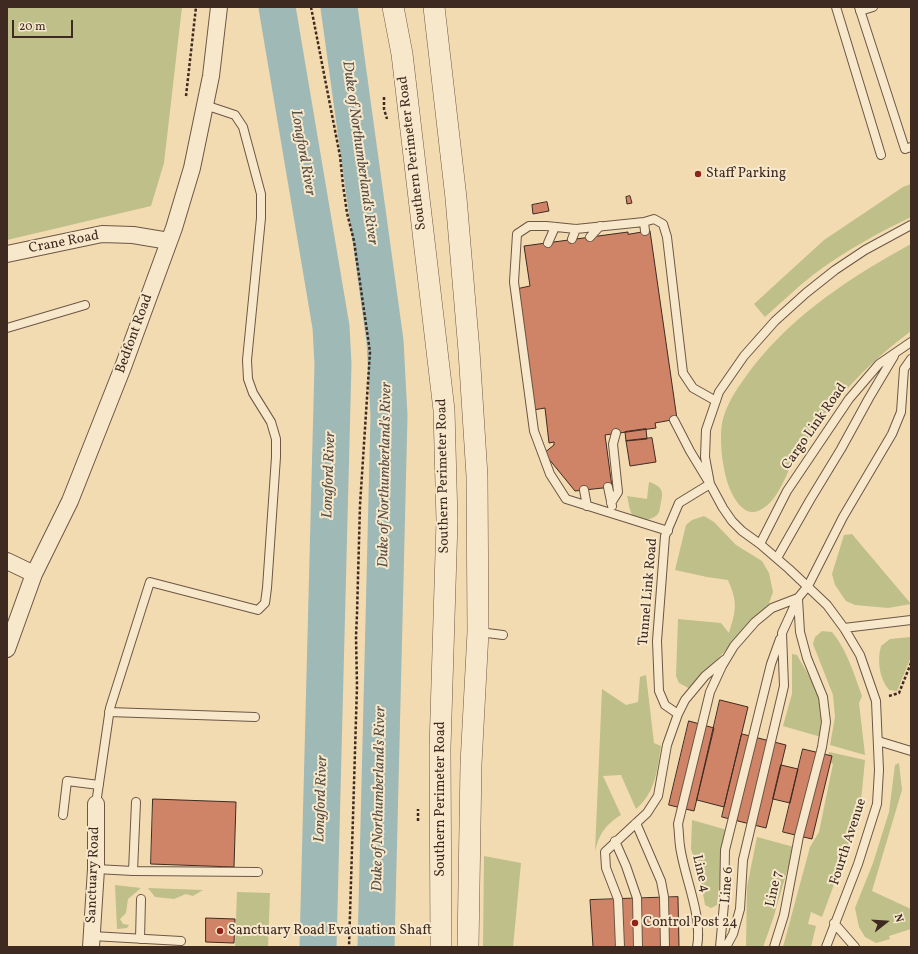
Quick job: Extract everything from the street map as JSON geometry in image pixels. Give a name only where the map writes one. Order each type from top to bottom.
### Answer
[{"type":"street","name":"Bedfont Road","points":[[7,649],[34,574],[73,494],[123,367],[174,228],[192,168],[211,76],[219,7]]},
{"type":"street","name":"Southern Perimeter Road","points":[[393,7],[404,77],[444,410],[447,521],[440,748],[441,947]]},
{"type":"street","name":"Southern Perimeter Road","points":[[434,7],[456,198],[469,351],[477,476],[478,632],[472,764],[468,947]]},
{"type":"street","name":"Crane Road","points":[[7,254],[102,234],[133,235],[169,241]]},
{"type":"street","points":[[7,561],[34,574]]},
{"type":"street","name":"Sanctuary Road","points":[[92,941],[96,869],[96,804]]},
{"type":"lane","points":[[836,7],[881,155]]},
{"type":"lane","points":[[873,7],[860,9],[905,149],[911,147]]},
{"type":"lane","points":[[96,804],[109,712],[150,582],[258,610],[265,603],[268,588],[276,439],[271,422],[253,393],[248,379],[247,360],[261,218],[261,194],[243,127],[234,115],[205,105]]},
{"type":"lane","points":[[668,531],[566,499],[550,474],[534,431],[514,282],[517,234],[529,226],[576,229],[644,222],[654,219],[663,224],[667,237],[684,373],[693,388],[716,401]]},
{"type":"lane","points":[[644,222],[645,232]]},
{"type":"lane","points":[[710,484],[705,457],[706,430],[719,392],[744,356],[775,322],[806,293],[835,270],[866,250],[911,225]]},
{"type":"lane","points":[[590,237],[600,226]]},
{"type":"lane","points":[[548,243],[555,227]]},
{"type":"lane","points":[[572,240],[576,229]]},
{"type":"lane","points":[[7,328],[85,305]]},
{"type":"lane","name":"Cargo Link Road","points":[[760,544],[787,491],[849,398],[879,364],[911,342]]},
{"type":"lane","points":[[777,558],[895,353]]},
{"type":"lane","points":[[720,947],[724,904],[725,850],[771,664],[782,633],[798,598],[808,586],[843,517],[892,434],[901,412],[904,369],[911,358]]},
{"type":"lane","points":[[674,420],[690,451],[732,521],[742,531],[760,544]]},
{"type":"lane","points":[[611,504],[618,492],[613,444],[616,433]]},
{"type":"lane","name":"Tunnel Link Road","points":[[678,714],[665,706],[659,692],[656,641],[665,536],[680,503],[710,484]]},
{"type":"lane","points":[[608,487],[614,515]]},
{"type":"lane","points":[[584,490],[587,506]]},
{"type":"lane","name":"Fourth Avenue","points":[[760,544],[827,604],[844,628],[860,655],[876,700],[880,770],[877,804],[858,864],[826,947]]},
{"type":"lane","points":[[620,947],[618,899],[606,868],[605,852],[615,841],[647,813],[658,796],[667,745],[684,700],[705,676],[728,656],[734,646],[755,622],[772,608],[798,598]]},
{"type":"lane","name":"Line 7","points":[[774,947],[784,915],[800,836],[822,747],[826,722],[823,697],[807,658],[800,632],[798,598]]},
{"type":"lane","points":[[844,628],[911,620]]},
{"type":"lane","points":[[478,632],[503,635]]},
{"type":"lane","name":"Line 6","points":[[726,947],[733,934],[740,909],[743,860],[784,686],[782,633]]},
{"type":"lane","name":"Line 4","points":[[697,947],[697,925],[693,900],[680,846],[678,824],[710,692],[728,656]]},
{"type":"lane","points":[[109,712],[255,717]]},
{"type":"lane","points":[[878,741],[911,751]]},
{"type":"lane","points":[[63,815],[67,781],[99,785]]},
{"type":"lane","points":[[133,871],[136,802]]},
{"type":"lane","points":[[636,822],[661,881],[664,897],[665,947]]},
{"type":"lane","points":[[615,841],[626,866],[637,898],[638,947]]},
{"type":"lane","points":[[96,869],[133,871],[258,872]]},
{"type":"lane","points":[[140,939],[141,899]]},
{"type":"lane","points":[[834,923],[856,947]]},
{"type":"lane","points":[[92,941],[140,939],[181,941]]},
{"type":"path","points":[[186,99],[196,7]]},
{"type":"path","points":[[310,7],[340,156],[347,213],[354,241],[370,352],[360,505],[358,614],[356,636],[357,686],[349,947]]},
{"type":"path","points":[[384,94],[384,109],[388,122]]},
{"type":"path","points":[[889,696],[899,693],[911,663]]},
{"type":"path","points":[[418,808],[418,823]]},
{"type":"green space","points":[[7,7],[182,7],[164,163],[151,206],[7,240]]},
{"type":"green space","points":[[911,184],[911,217],[836,258],[813,275],[765,317],[754,304],[824,240],[903,187]]},
{"type":"green space","points":[[911,244],[911,331],[896,342],[870,366],[834,404],[795,457],[781,487],[772,501],[756,512],[749,512],[737,502],[732,494],[725,473],[722,456],[722,423],[725,412],[735,392],[752,368],[769,348],[805,313],[846,283]]},
{"type":"green space","points":[[649,482],[659,487],[662,491],[660,510],[653,518],[646,520],[637,519],[631,513],[627,496],[647,499]]},
{"type":"green space","points":[[704,516],[714,522],[736,545],[762,561],[769,573],[773,592],[767,609],[748,626],[690,689],[679,683],[676,676],[678,619],[721,623],[729,633],[735,606],[735,601],[728,580],[675,570],[686,525],[692,520]]},
{"type":"green space","points":[[852,534],[911,604],[888,608],[855,605],[846,601],[835,585],[832,574],[844,535]]},
{"type":"green space","points":[[822,631],[832,632],[842,646],[850,662],[862,696],[859,703],[865,755],[830,745],[835,717],[833,695],[813,644],[815,637]]},
{"type":"green space","points":[[911,637],[911,657],[897,691],[889,690],[883,680],[880,669],[879,657],[881,646],[890,639]]},
{"type":"green space","points":[[792,654],[797,655],[818,692],[822,709],[821,737],[783,726],[792,694]]},
{"type":"green space","points":[[646,675],[654,743],[661,746],[652,788],[643,802],[636,809],[621,775],[603,776],[621,815],[611,822],[604,830],[598,840],[595,852],[602,689],[626,705],[638,702],[640,677]]},
{"type":"green space","points":[[829,752],[865,760],[861,801],[847,849],[822,917],[811,912],[808,924],[816,926],[811,947],[783,947],[810,847],[819,832],[833,764],[828,761]]},
{"type":"green space","points":[[899,763],[902,790],[872,891],[911,909],[911,929],[889,936],[890,939],[876,943],[865,937],[859,927],[855,908],[873,863],[889,812],[895,765]]},
{"type":"green space","points":[[692,820],[727,830],[717,905],[711,908],[705,905],[700,877],[691,849]]},
{"type":"green space","points":[[757,837],[794,847],[773,919],[763,947],[746,947],[747,887]]},
{"type":"green space","points":[[484,856],[521,863],[513,947],[483,947]]},
{"type":"green space","points":[[115,885],[141,888],[128,899],[126,913],[120,919],[123,924],[129,925],[127,928],[117,929]]},
{"type":"green space","points":[[148,888],[203,890],[193,896],[186,894],[174,899],[155,897]]},
{"type":"green space","points":[[237,892],[270,893],[268,947],[235,947]]},
{"type":"building","points":[[630,196],[632,203],[627,204],[626,197]]},
{"type":"building","points":[[547,202],[549,211],[533,214],[532,205]]},
{"type":"building","points":[[650,231],[677,419],[655,423],[656,428],[605,435],[612,487],[575,491],[544,453],[554,445],[554,442],[549,443],[545,408],[533,410],[516,289],[530,286],[524,246],[628,232],[628,234]]},
{"type":"building","points":[[646,429],[647,439],[626,441],[625,432]]},
{"type":"building","points":[[652,438],[656,462],[630,466],[626,441]]},
{"type":"building","points":[[720,700],[748,707],[724,807],[697,800]]},
{"type":"building","points":[[689,721],[714,728],[694,811],[669,805]]},
{"type":"building","points":[[742,734],[786,745],[766,828],[722,817]]},
{"type":"building","points":[[803,749],[832,756],[812,839],[783,832]]},
{"type":"building","points":[[781,765],[798,769],[790,803],[773,799]]},
{"type":"building","points":[[153,799],[236,802],[234,867],[151,864]]},
{"type":"building","name":"Control Post 24","points":[[678,897],[679,947],[593,947],[590,900]]},
{"type":"building","name":"Sanctuary Road Evacuation Shaft","points":[[206,918],[235,919],[234,943],[206,942]]},
{"type":"waterway","name":"Longford River","points":[[277,7],[331,327],[333,364],[318,947]]},
{"type":"waterway","name":"Duke of Northumberland's River","points":[[339,7],[385,341],[389,416],[376,947]]},
{"type":"place","name":"Staff Parking","points":[[698,174]]},
{"type":"place","name":"Control Post 24","points":[[635,923]]},
{"type":"place","name":"Sanctuary Road Evacuation Shaft","points":[[220,931]]}]
